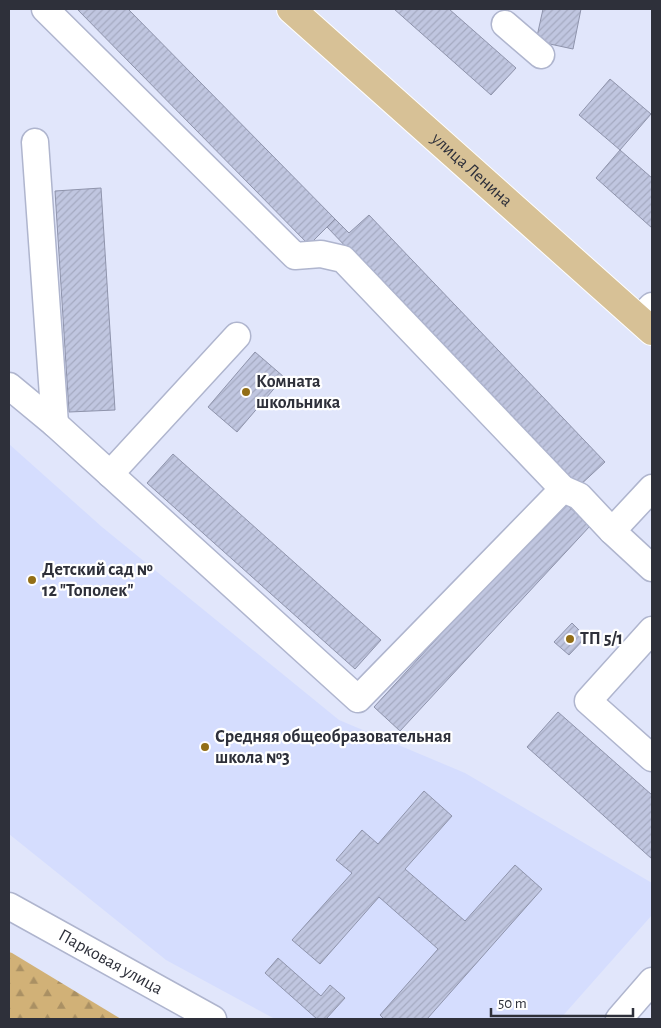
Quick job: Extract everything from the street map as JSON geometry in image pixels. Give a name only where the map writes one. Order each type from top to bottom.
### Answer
[{"type":"main road","name":"улица Ленина","points":[[291,9],[648,319]]},
{"type":"street","points":[[46,9],[294,256],[321,254],[344,259],[563,489],[579,496],[612,531],[652,568]]},
{"type":"street","points":[[500,14],[542,55]]},
{"type":"street","points":[[35,142],[55,424]]},
{"type":"street","points":[[110,474],[237,336]]},
{"type":"street","points":[[9,386],[55,424],[358,699],[563,489]]},
{"type":"street","points":[[612,531],[652,488]]},
{"type":"street","points":[[652,630],[588,701],[652,758]]},
{"type":"street","name":"Парковая улица","points":[[9,906],[213,1019]]},
{"type":"street","points":[[619,1019],[652,982]]},
{"type":"shaded area","name":"Средняя общеобразовательная школа №3","points":[[9,444],[102,527],[339,720],[465,773],[652,883],[652,915],[560,1019],[275,1019],[166,960],[9,834]]},
{"type":"green space","points":[[9,952],[12,953],[121,1019],[9,1019]]},
{"type":"building","points":[[77,9],[128,9],[335,219],[309,245]]},
{"type":"building","points":[[394,9],[449,9],[516,68],[491,95]]},
{"type":"building","points":[[543,9],[581,9],[573,49],[536,41]]},
{"type":"building","points":[[610,79],[651,114],[620,150],[579,115]]},
{"type":"building","points":[[620,150],[652,178],[652,228],[596,178]]},
{"type":"building","points":[[101,188],[115,410],[69,412],[55,191]]},
{"type":"building","points":[[369,215],[605,462],[577,488],[327,227],[335,219],[349,233]]},
{"type":"building","name":"Комната школьника","points":[[255,352],[284,377],[237,432],[208,407]]},
{"type":"building","points":[[173,454],[381,640],[355,669],[147,483]]},
{"type":"building","points":[[563,501],[590,526],[400,731],[374,707]]},
{"type":"building","name":"ТП 5/1","points":[[572,623],[586,637],[569,655],[554,642]]},
{"type":"building","points":[[558,712],[652,795],[652,859],[527,747]]},
{"type":"building","points":[[424,791],[452,816],[405,869],[465,921],[515,865],[542,889],[427,1019],[384,1019],[380,1015],[438,949],[379,897],[320,964],[292,940],[352,873],[336,860],[362,830],[378,844]]},
{"type":"building","points":[[278,958],[321,996],[330,985],[345,998],[326,1019],[317,1019],[265,973]]},
{"type":"place","name":"Комната школьника","points":[[246,392]]},
{"type":"place","name":"Детский сад № 12 \"Тополек\"","points":[[32,580]]},
{"type":"place","name":"ТП 5/1","points":[[570,639]]},
{"type":"place","name":"Средняя общеобразовательная школа №3","points":[[205,747]]}]
